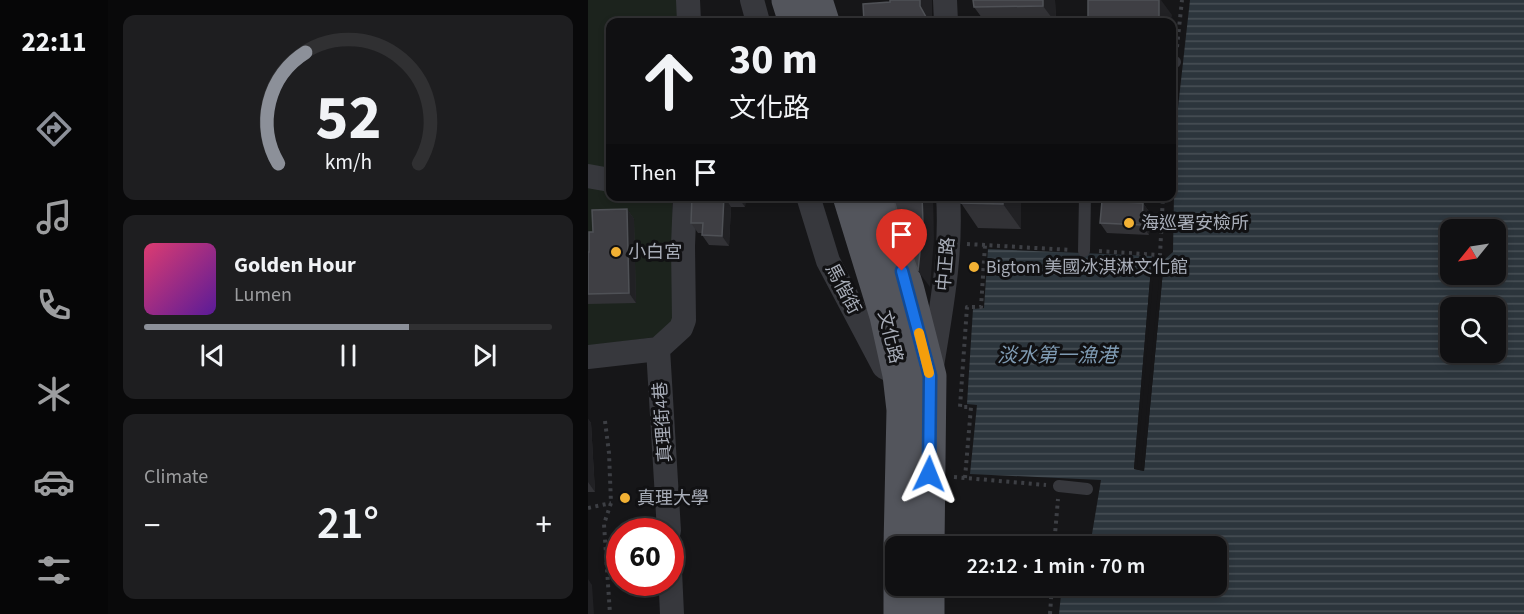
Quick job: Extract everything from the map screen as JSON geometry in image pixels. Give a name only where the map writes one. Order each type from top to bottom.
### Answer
[{"type":"main road","points":[[788,0],[794,18]]},
{"type":"main road","points":[[816,0],[822,18]]},
{"type":"main road","name":"文化路","points":[[851,201],[886,316],[915,376]]},
{"type":"main road","name":"文化路","points":[[880,201],[908,290],[915,376]]},
{"type":"main road","name":"中正路","points":[[915,376],[937,475],[929,536]]},
{"type":"main road","name":"中正路","points":[[900,536],[903,410],[915,376]]},
{"type":"main road","points":[[900,596],[900,614]]},
{"type":"main road","points":[[928,596],[928,614]]},
{"type":"street","points":[[688,0],[689,18]]},
{"type":"street","points":[[752,0],[757,18]]},
{"type":"street","points":[[945,0],[946,18]]},
{"type":"street","points":[[588,176],[606,179]]},
{"type":"street","points":[[588,357],[658,349],[681,328],[684,320],[682,246],[685,201]]},
{"type":"street","name":"馬偕街","points":[[810,201],[828,261],[885,367],[915,376]]},
{"type":"street","name":"中正路","points":[[915,376],[946,266],[950,217],[948,201]]},
{"type":"street","name":"真理街4巷","points":[[658,349],[668,518]]},
{"type":"street","points":[[671,596],[672,614]]},
{"type":"lane","points":[[1084,250],[1085,201]]},
{"type":"lane","points":[[1059,486],[1087,489]]},
{"type":"path","points":[[965,478],[971,407],[960,407],[967,307],[981,307],[985,245]]},
{"type":"path","points":[[605,422],[611,503],[604,524],[610,614]]},
{"type":"path","points":[[937,475],[1059,486],[1055,536]]},
{"type":"path","points":[[588,508],[611,503]]},
{"type":"path","points":[[1050,614],[1051,596]]},
{"type":"shaded area","points":[[588,0],[681,0],[683,18],[606,18],[606,169],[588,166]]},
{"type":"shaded area","points":[[588,185],[606,189],[606,201],[672,203],[679,324],[663,336],[588,346]]},
{"type":"water","name":"淡水第一漁港","points":[[1190,0],[1524,0],[1524,614],[1059,614],[1061,596],[1227,596],[1227,536],[1092,536],[1101,480],[970,474],[977,405],[967,404],[973,309],[984,308],[988,249],[1152,256],[1134,469],[1144,471],[1164,260],[1173,252],[1176,125]]},
{"type":"pier","points":[[1152,256],[1155,257],[1137,467],[1141,467],[1161,259],[1164,260],[1144,471],[1134,469]]},
{"type":"building","points":[[890,0],[920,0],[920,6],[926,18],[864,18],[863,4],[890,2]]},
{"type":"building","points":[[973,0],[1043,0],[1043,6],[974,7]]},
{"type":"building","points":[[1088,0],[1159,0],[1159,18],[1088,18]]},
{"type":"building","points":[[692,201],[724,201],[722,236],[702,235],[703,223],[691,223]]},
{"type":"building","points":[[894,201],[922,201],[923,223],[918,271]]},
{"type":"building","points":[[961,201],[1003,201],[1003,204],[961,203]]},
{"type":"building","points":[[1102,201],[1143,203],[1142,225],[1100,223]]},
{"type":"building","name":"小白宮","points":[[627,209],[629,293],[588,294],[589,232],[593,232],[592,210]]},
{"type":"slow traffic","points":[[919,333],[929,373]]},
{"type":"place","name":"海巡署安檢所","points":[[1129,223]]},
{"type":"place","name":"小白宮","points":[[616,252]]},
{"type":"place","name":"Bigtom 美國冰淇淋文化館","points":[[974,267]]},
{"type":"place","name":"真理大學","points":[[625,498]]},
{"type":"route","points":[[902,271],[930,376],[929,474]]}]
